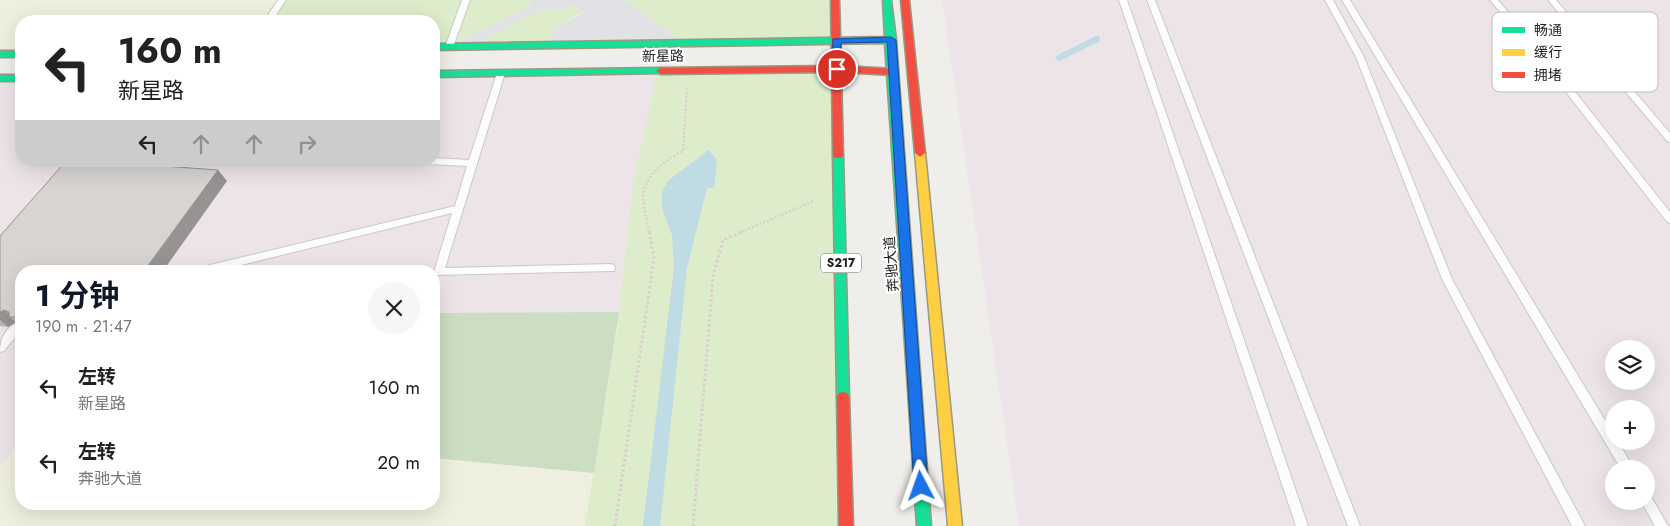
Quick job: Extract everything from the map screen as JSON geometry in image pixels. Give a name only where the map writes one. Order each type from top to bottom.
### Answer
[{"type":"main road","name":"S217","points":[[835,0],[846,526]]},
{"type":"main road","name":"奔驰大道","points":[[887,0],[924,526]]},
{"type":"main road","points":[[905,0],[955,526]]},
{"type":"main road","name":"新星路","points":[[440,47],[891,40]]},
{"type":"main road","points":[[0,54],[15,54]]},
{"type":"main road","name":"新星路","points":[[440,74],[837,69],[893,72]]},
{"type":"main road","points":[[0,78],[15,78]]},
{"type":"main road","points":[[894,89],[915,90]]},
{"type":"lane","points":[[272,15],[282,0]]},
{"type":"lane","points":[[449,47],[466,0]]},
{"type":"lane","points":[[1123,0],[1302,526]]},
{"type":"lane","points":[[1151,0],[1354,526]]},
{"type":"lane","points":[[1329,0],[1360,58],[1447,279],[1579,526]]},
{"type":"lane","points":[[1346,0],[1623,460]]},
{"type":"lane","points":[[1494,0],[1504,12]]},
{"type":"lane","points":[[1552,0],[1562,12]]},
{"type":"lane","points":[[440,269],[501,73]]},
{"type":"lane","points":[[1571,92],[1670,219]]},
{"type":"lane","points":[[1630,92],[1670,139]]},
{"type":"lane","points":[[440,162],[474,163]]},
{"type":"lane","points":[[227,265],[460,208]]},
{"type":"lane","points":[[440,272],[610,268]]},
{"type":"lane","points":[[0,348],[15,329]]},
{"type":"lane","points":[[1652,510],[1662,526]]},
{"type":"path","points":[[615,526],[654,258],[643,196],[651,176],[665,161],[683,151],[688,71]]},
{"type":"path","points":[[693,526],[713,276],[723,240],[839,190]]},
{"type":"shaded area","points":[[528,0],[615,0],[627,2],[684,43],[547,45],[557,27],[584,12],[572,4],[559,10],[540,10],[468,47],[449,47],[533,5]]},
{"type":"shaded area","points":[[942,0],[1670,0],[1670,526],[1019,526]]},
{"type":"shaded area","points":[[657,71],[633,185],[619,312],[440,313],[440,265],[15,265],[15,447],[0,468],[0,78],[15,78],[15,167],[440,167],[440,74]]},
{"type":"green space","points":[[0,0],[282,0],[272,15],[15,15],[15,54],[0,54]]},
{"type":"green space","points":[[282,0],[528,0],[533,5],[449,47],[440,47],[440,15],[272,15]]},
{"type":"green space","points":[[615,0],[835,0],[836,41],[684,43],[627,2]]},
{"type":"green space","points":[[572,4],[584,11],[566,21],[547,45],[468,47],[540,10],[559,10]]},
{"type":"green space","points":[[837,69],[846,526],[585,526],[617,330],[633,185],[657,71]]},
{"type":"green space","points":[[619,312],[594,473],[440,459],[440,313]]},
{"type":"green space","points":[[15,447],[15,510],[440,510],[440,459],[594,473],[585,526],[0,526],[0,468]]},
{"type":"water","points":[[709,150],[717,160],[714,188],[707,188],[687,268],[660,526],[643,526],[674,267],[672,235],[662,208],[662,191],[669,180]]},
{"type":"building","points":[[61,167],[177,167],[218,170],[148,265],[15,265],[15,317],[9,317],[9,312],[4,310],[0,312],[0,236]]},
{"type":"waterway","points":[[1059,58],[1097,39]]},
{"type":"traffic: fast","points":[[887,0],[924,526]]},
{"type":"traffic: fast","points":[[440,47],[891,40]]},
{"type":"traffic: fast","points":[[0,54],[15,54]]},
{"type":"traffic: fast","points":[[440,74],[661,71]]},
{"type":"traffic: fast","points":[[0,78],[15,78]]},
{"type":"traffic: fast","points":[[838,155],[843,397]]},
{"type":"traffic: slow","points":[[920,153],[955,526]]},
{"type":"traffic: jam","points":[[835,0],[838,155]]},
{"type":"traffic: jam","points":[[905,0],[920,153]]},
{"type":"traffic: jam","points":[[661,71],[837,69],[893,72]]},
{"type":"traffic: jam","points":[[843,397],[846,526]]},
{"type":"route","points":[[837,69],[836,41],[891,40],[921,486]]}]
